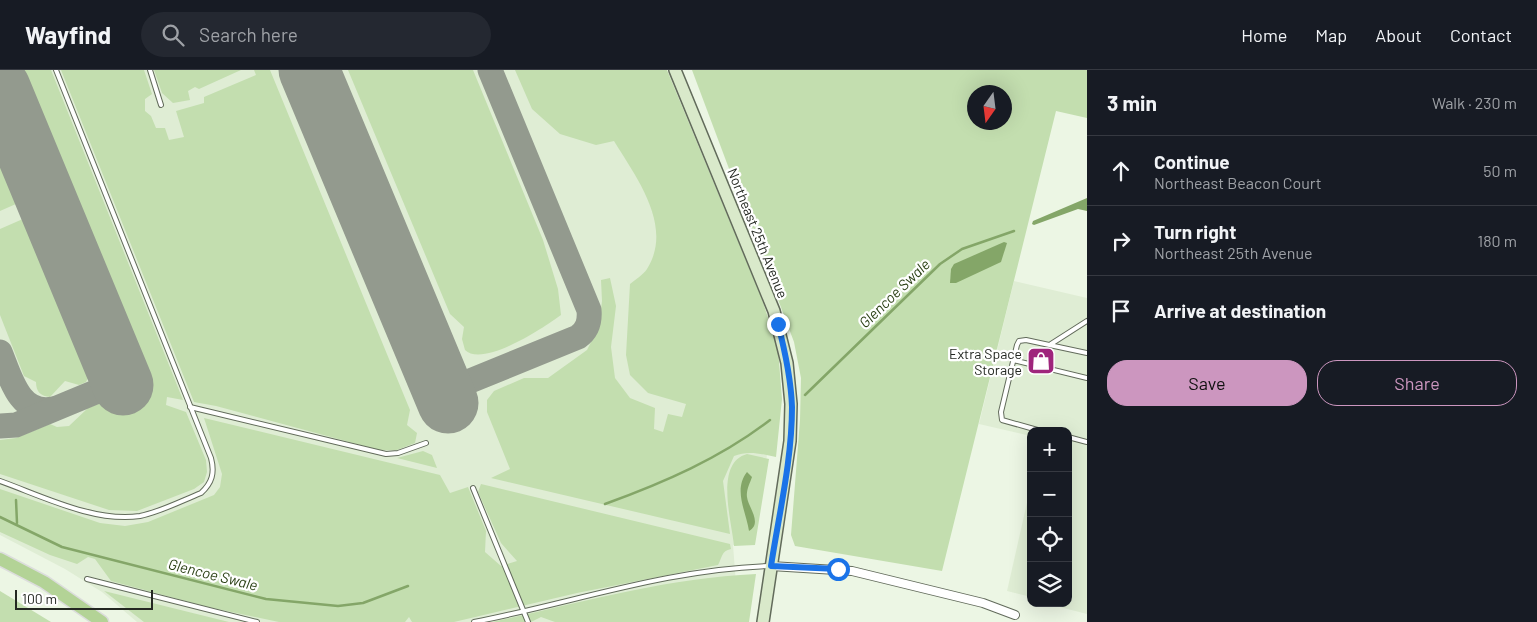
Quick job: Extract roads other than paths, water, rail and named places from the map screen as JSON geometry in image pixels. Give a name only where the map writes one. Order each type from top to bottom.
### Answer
[{"type":"main road","name":"Northeast 25th Avenue","points":[[675,70],[774,312],[785,350],[790,377],[791,423],[762,622]]},
{"type":"main road","points":[[0,559],[44,582],[102,622]]},
{"type":"street","points":[[771,566],[852,571],[983,603],[1015,615]]},
{"type":"lane","points":[[0,481],[90,512],[115,517],[141,516],[201,493],[210,481],[213,466],[56,70]]},
{"type":"lane","points":[[150,70],[161,105]]},
{"type":"lane","points":[[1050,344],[1087,321]]},
{"type":"lane","points":[[1027,427],[1002,420],[1001,412],[1013,360],[1020,341],[1026,340],[1050,344],[1087,353]]},
{"type":"lane","points":[[1013,360],[1087,378]]},
{"type":"lane","points":[[190,408],[386,454],[398,453],[426,443]]},
{"type":"lane","points":[[1072,438],[1087,442]]},
{"type":"lane","points":[[473,488],[528,622]]},
{"type":"lane","points":[[474,622],[643,583],[711,570],[771,566]]},
{"type":"lane","points":[[87,579],[256,622]]},
{"type":"waterway","name":"Glencoe Swale","points":[[805,395],[940,264],[962,249],[1014,231]]},
{"type":"waterway","name":"Glencoe Swale","points":[[605,504],[670,478],[712,458],[770,420]]},
{"type":"waterway","name":"Glencoe Swale","points":[[16,500],[17,523]]},
{"type":"waterway","name":"Glencoe Swale","points":[[0,517],[62,547],[266,599],[338,606],[363,603],[408,586]]},
{"type":"place","name":"Extra Space Storage","points":[[1041,361]]}]
